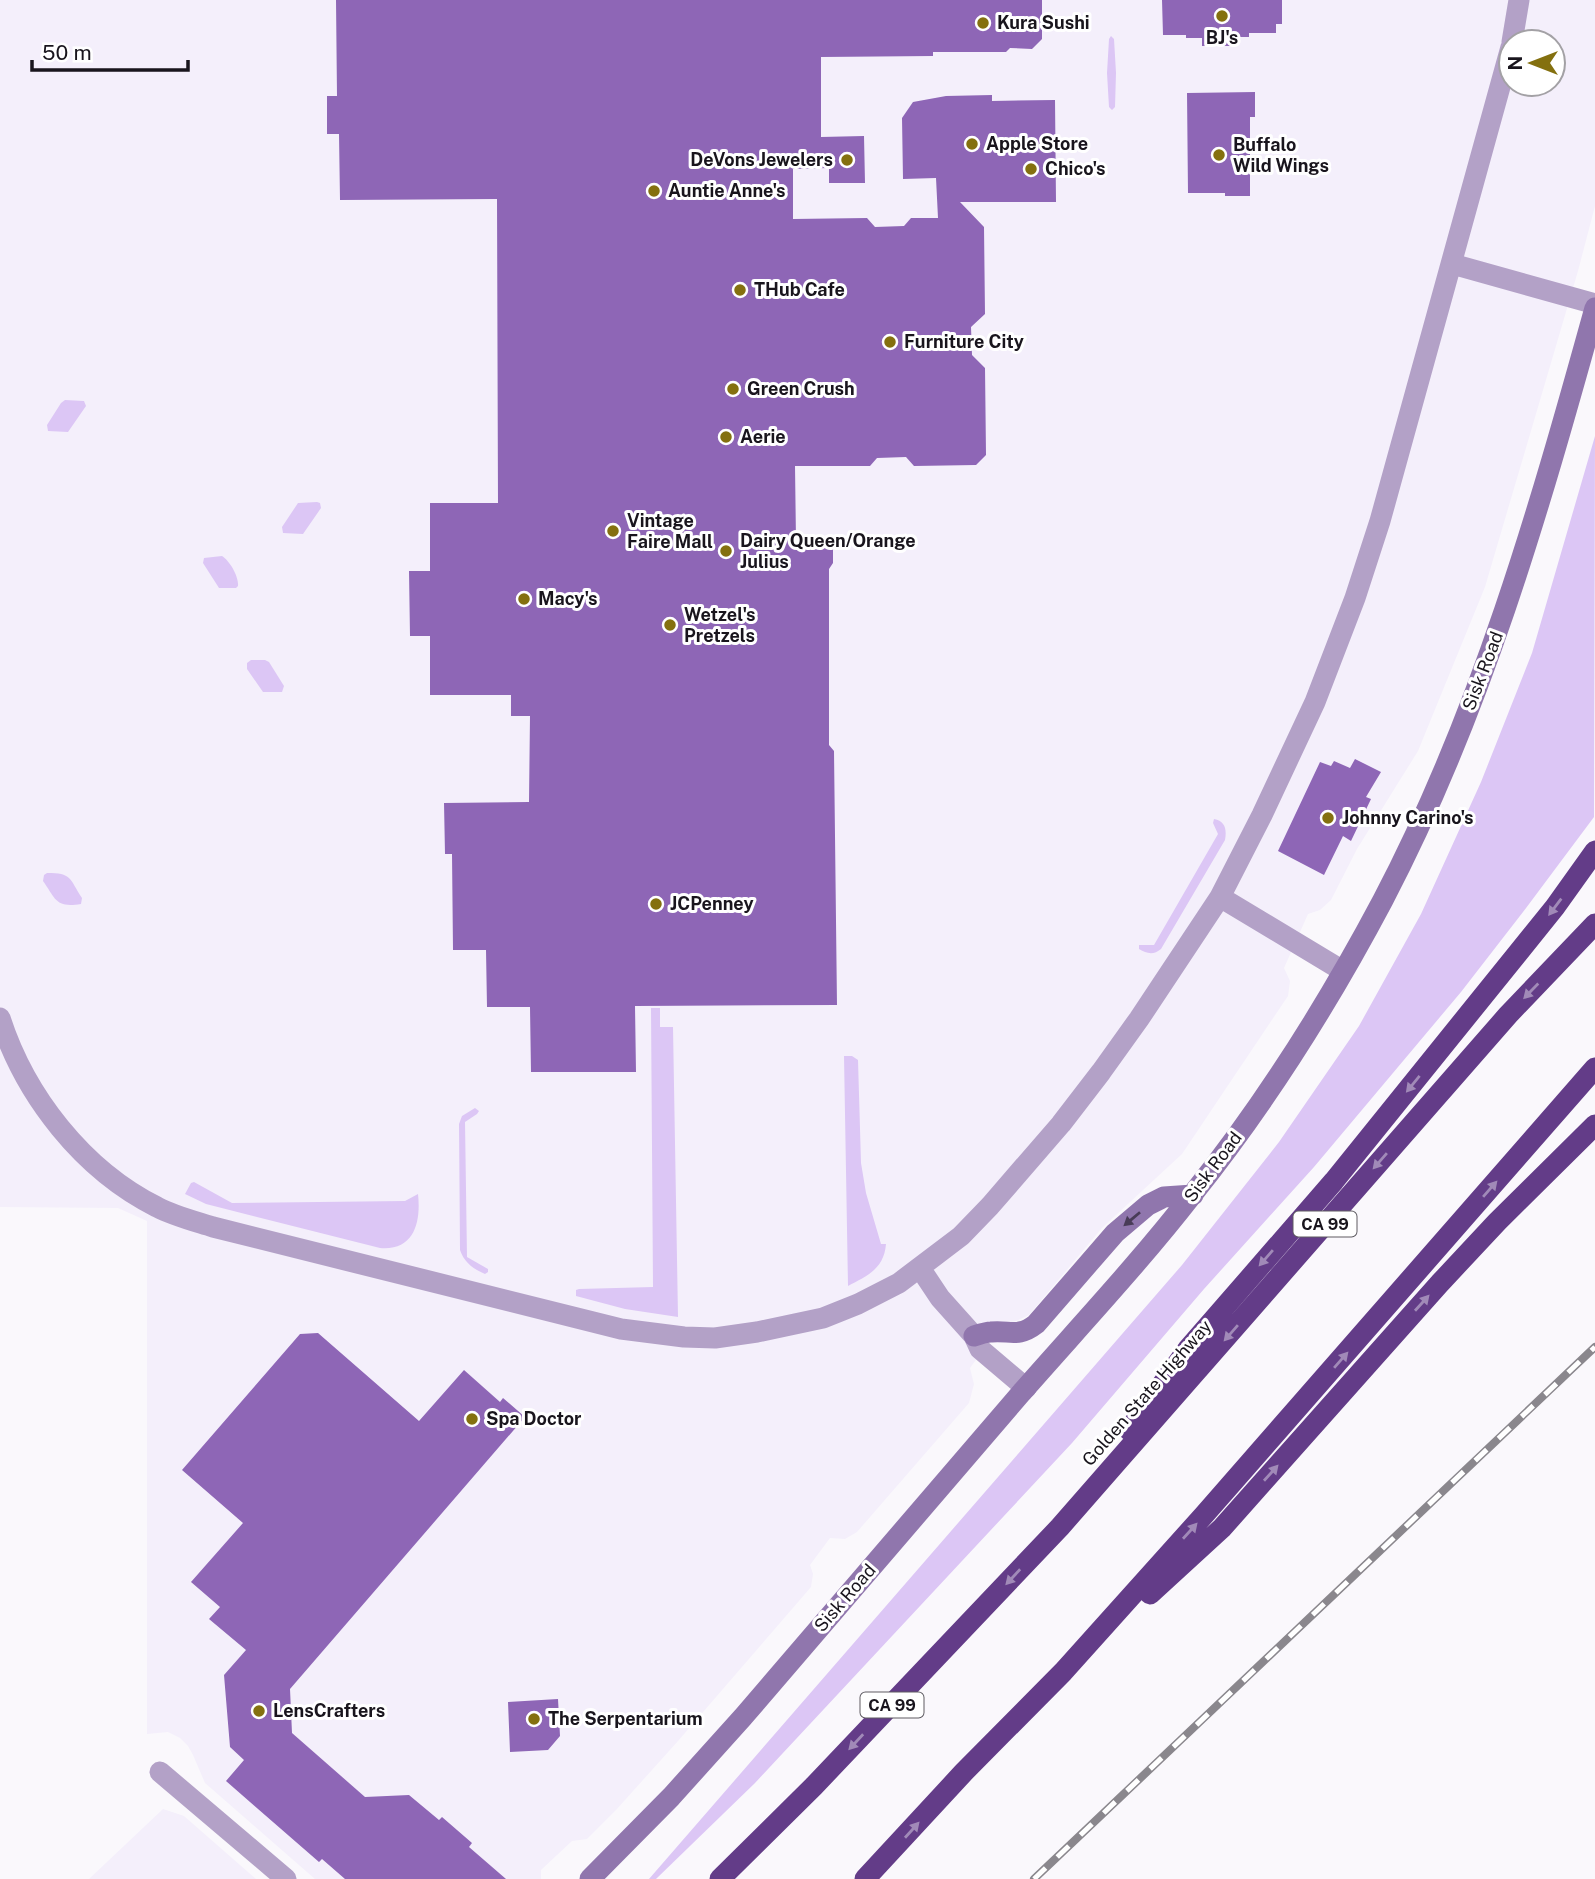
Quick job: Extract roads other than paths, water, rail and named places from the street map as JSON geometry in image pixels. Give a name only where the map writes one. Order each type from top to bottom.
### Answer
[{"type":"highway","points":[[1060,1527],[1188,1349],[1334,1181],[1555,907],[1595,852]]},
{"type":"highway","name":"Golden State Highway","points":[[720,1879],[814,1786],[1060,1527],[1508,1015],[1595,924]]},
{"type":"highway","points":[[865,1879],[963,1773],[1063,1672],[1232,1484],[1595,1068]]},
{"type":"highway","points":[[1063,1672],[1222,1528],[1440,1283],[1595,1125]]},
{"type":"main road","name":"Sisk Road","points":[[590,1879],[671,1797],[734,1727],[1193,1195],[1264,1098],[1343,971],[1424,817],[1489,656],[1519,571],[1595,306]]},
{"type":"main road","points":[[974,1336],[993,1332],[1015,1334],[1028,1330],[1115,1233],[1148,1205],[1164,1197],[1193,1195]]},
{"type":"street","points":[[1514,28],[1519,0]]},
{"type":"street","points":[[0,1018],[23,1074],[60,1128],[83,1152],[133,1193],[158,1208],[213,1227],[621,1329],[684,1337],[736,1336],[797,1325],[859,1304],[899,1283],[961,1236],[1061,1124],[1139,1019],[1220,897],[1262,816],[1315,702],[1355,598],[1388,494],[1497,96]]},
{"type":"street","points":[[1452,264],[1595,306]]},
{"type":"street","points":[[1220,897],[1343,971]]},
{"type":"street","points":[[920,1268],[940,1298],[974,1336],[980,1349],[1026,1388]]},
{"type":"street","points":[[160,1772],[286,1879]]},
{"type":"railway","points":[[1034,1879],[1595,1347]]},
{"type":"place","name":"BJ's","points":[[1222,16]]},
{"type":"place","name":"Kura Sushi","points":[[983,23]]},
{"type":"place","name":"Apple Store","points":[[972,144]]},
{"type":"place","name":"Buffalo Wild Wings","points":[[1219,155]]},
{"type":"place","name":"DeVons Jewelers","points":[[847,160]]},
{"type":"place","name":"Chico's","points":[[1031,169]]},
{"type":"place","name":"Auntie Anne's","points":[[654,191]]},
{"type":"place","name":"THub Cafe","points":[[740,290]]},
{"type":"place","name":"Furniture City","points":[[890,342]]},
{"type":"place","name":"Green Crush","points":[[733,389]]},
{"type":"place","name":"Aerie","points":[[726,437]]},
{"type":"place","name":"Vintage Faire Mall","points":[[613,531]]},
{"type":"place","name":"Dairy Queen/Orange Julius","points":[[726,551]]},
{"type":"place","name":"Macy's","points":[[524,599]]},
{"type":"place","name":"Wetzel's Pretzels","points":[[670,625]]},
{"type":"place","name":"Johnny Carino's","points":[[1328,818]]},
{"type":"place","name":"JCPenney","points":[[656,904]]},
{"type":"place","name":"Spa Doctor","points":[[472,1419]]},
{"type":"place","name":"LensCrafters","points":[[259,1711]]},
{"type":"place","name":"The Serpentarium","points":[[534,1719]]}]
